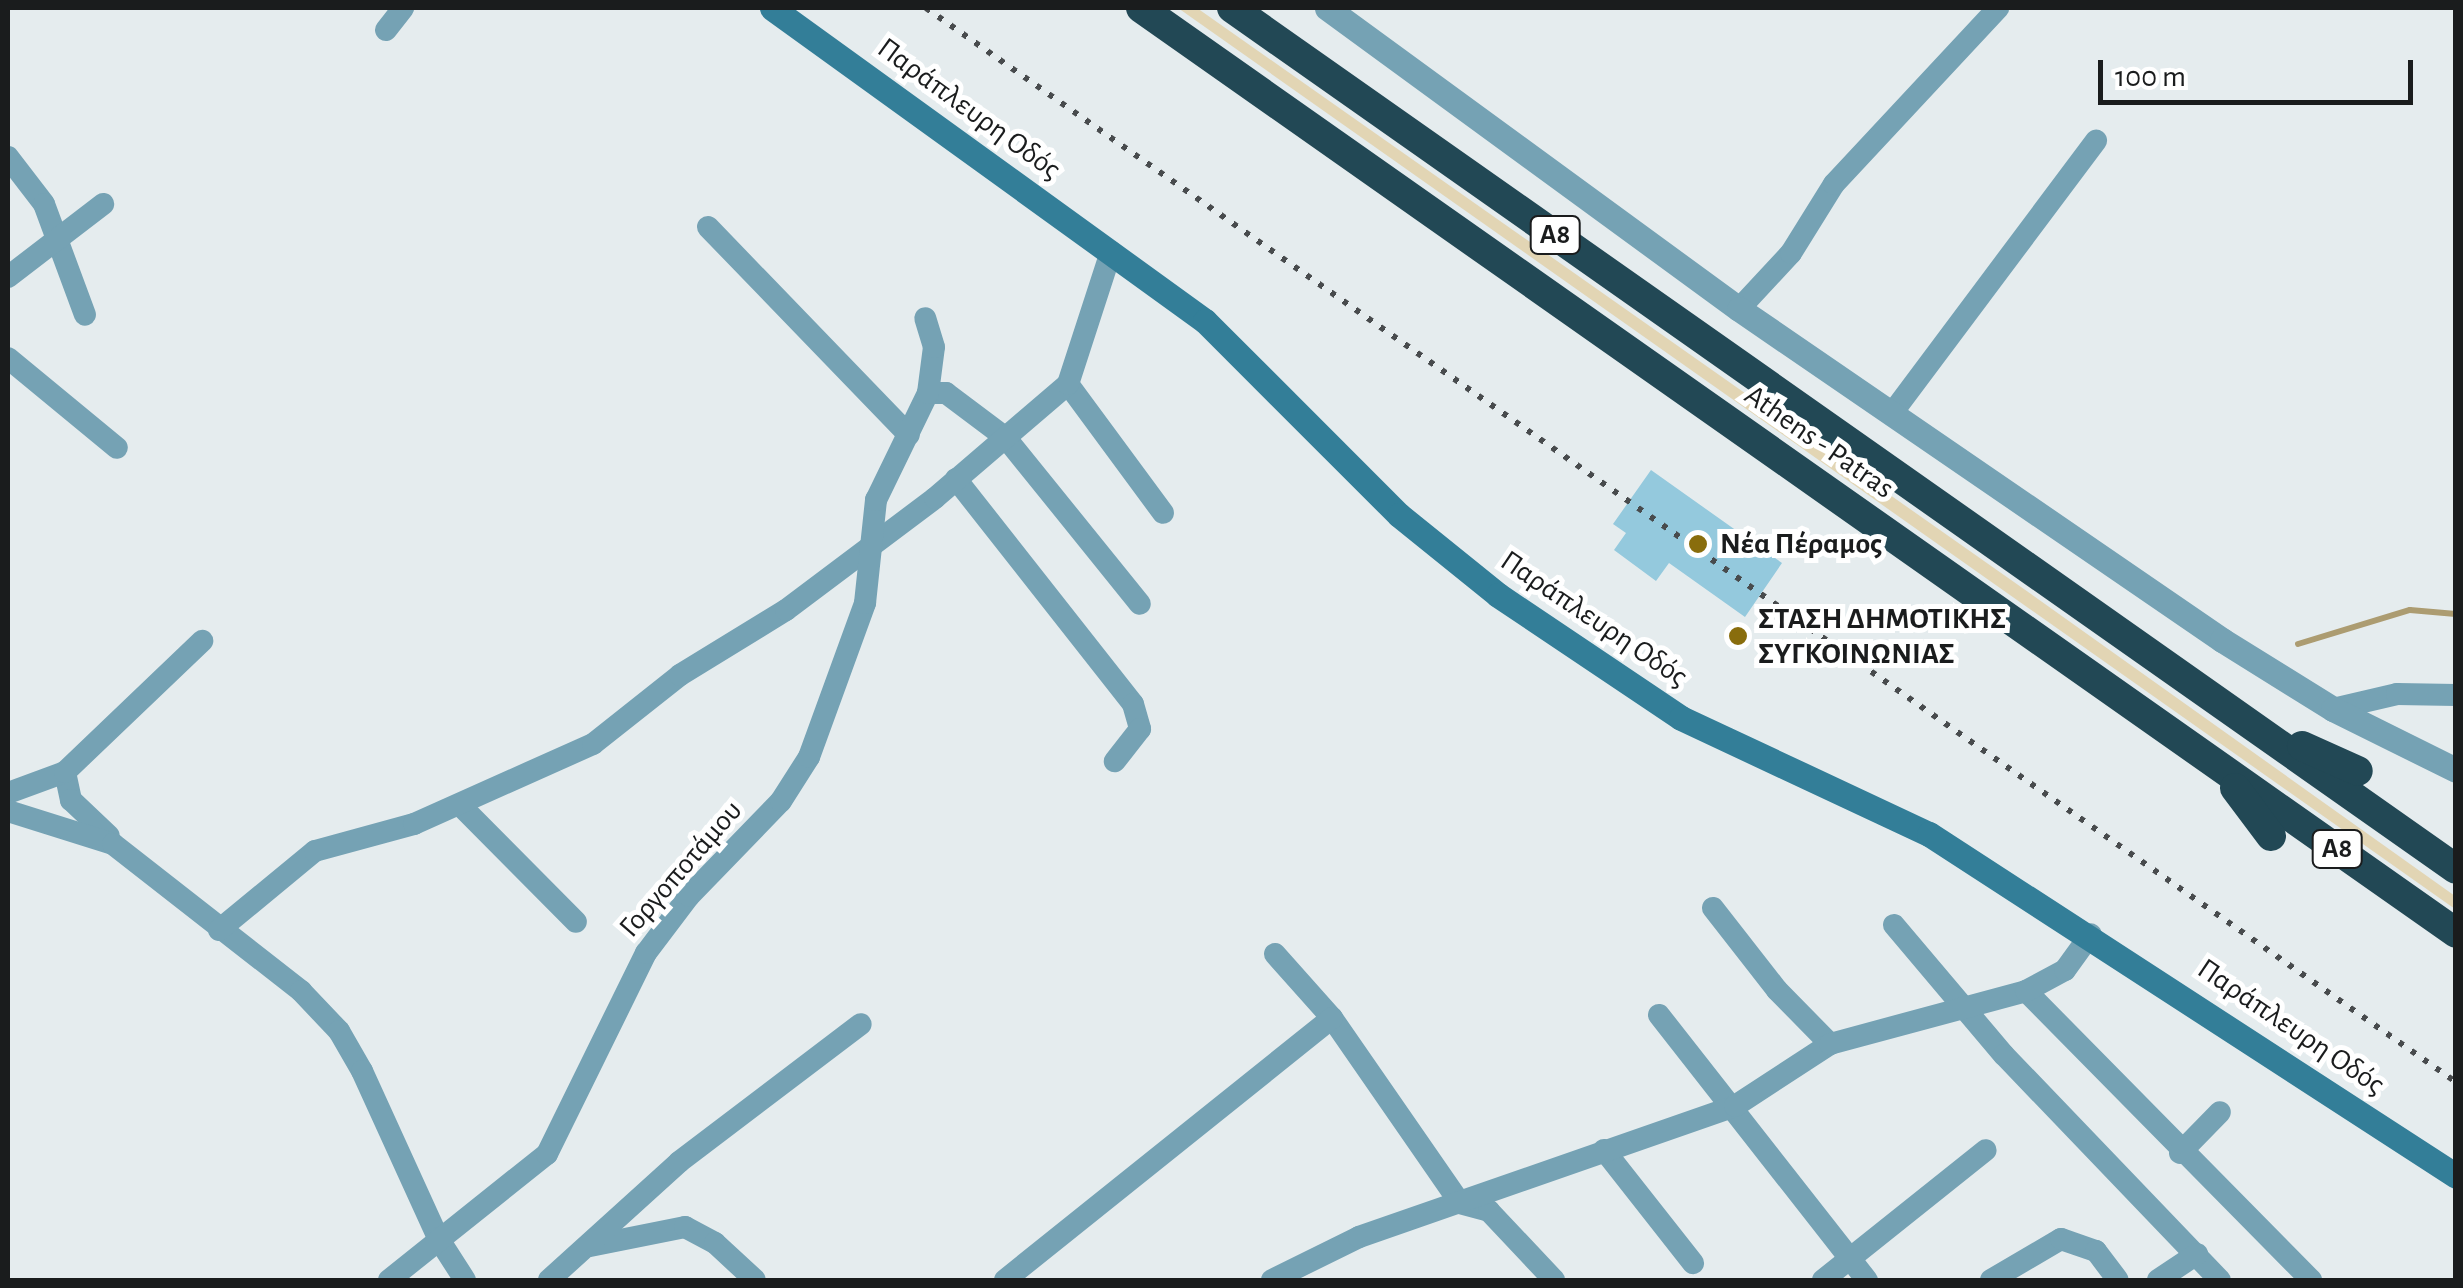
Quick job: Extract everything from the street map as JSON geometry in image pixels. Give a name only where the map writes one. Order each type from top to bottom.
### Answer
[{"type":"highway","name":"Athens - Patras","points":[[1141,8],[2456,933]]},
{"type":"highway","name":"Athens - Patras","points":[[1232,8],[2456,869]]},
{"type":"highway","points":[[2257,729],[2358,771]]},
{"type":"highway","points":[[2218,766],[2271,836]]},
{"type":"main road","name":"Παράπλευρη Οδός","points":[[772,8],[1205,321],[1399,516],[1498,595],[1682,718],[1929,834],[2091,934],[2456,1176]]},
{"type":"street","points":[[386,30],[403,8]]},
{"type":"street","points":[[1326,8],[1739,309],[2222,640],[2333,708],[2456,770]]},
{"type":"street","points":[[1739,309],[1790,253],[1834,184],[1998,8]]},
{"type":"street","points":[[1893,412],[2096,141]]},
{"type":"street","points":[[8,157],[60,238],[85,315]]},
{"type":"street","points":[[8,276],[104,204]]},
{"type":"street","points":[[708,228],[909,435]]},
{"type":"street","points":[[219,930],[315,852],[461,806],[593,744],[680,675],[786,610],[1006,438],[1068,384],[1112,252]]},
{"type":"street","name":"Γοργοποτάμου","points":[[389,1280],[547,1154],[646,953],[796,780],[823,725],[865,603],[876,500],[928,393],[934,348],[924,318]]},
{"type":"street","points":[[8,358],[117,448]]},
{"type":"street","points":[[1068,384],[1163,513]]},
{"type":"street","points":[[928,393],[946,393],[1006,438],[1140,604]]},
{"type":"street","points":[[956,478],[1134,704],[1140,729],[1115,761]]},
{"type":"street","points":[[8,793],[65,772],[202,642]]},
{"type":"street","points":[[2333,708],[2397,694],[2456,695]]},
{"type":"street","points":[[65,772],[66,789],[81,812],[219,930],[301,991],[338,1031],[438,1238],[465,1280]]},
{"type":"street","points":[[461,806],[576,922]]},
{"type":"street","points":[[8,812],[98,836],[131,855]]},
{"type":"street","points":[[1713,908],[1776,990],[1830,1044]]},
{"type":"street","points":[[1894,926],[1965,1011],[2220,1280]]},
{"type":"street","points":[[1272,1280],[1318,1252],[1736,1106],[1830,1044],[1965,1011],[2026,991],[2065,970],[2091,934]]},
{"type":"street","points":[[1275,954],[1332,1018],[1460,1203],[1489,1211],[1554,1280]]},
{"type":"street","points":[[2026,991],[2180,1153],[2311,1280]]},
{"type":"street","points":[[1659,1014],[1736,1106],[1867,1280]]},
{"type":"street","points":[[1005,1280],[1332,1018]]},
{"type":"street","points":[[549,1280],[679,1162],[861,1024]]},
{"type":"street","points":[[2180,1153],[2220,1112]]},
{"type":"street","points":[[1604,1150],[1693,1263]]},
{"type":"street","points":[[1823,1280],[1986,1150]]},
{"type":"street","points":[[589,1246],[685,1228],[715,1243],[756,1280]]},
{"type":"street","points":[[1992,1280],[2061,1239],[2096,1251],[2118,1280]]},
{"type":"street","points":[[2158,1280],[2197,1254]]},
{"type":"shaded area","points":[[1178,8],[1197,8],[2031,594],[2455,896],[2455,909]]},
{"type":"building","points":[[1651,470],[1782,563],[1745,617],[1669,563],[1656,581],[1614,550],[1626,533],[1613,524]]},
{"type":"waterway","points":[[2298,644],[2410,610],[2456,614]]},
{"type":"railway","points":[[926,8],[2456,1082]]},
{"type":"place","name":"Νέα Πέραμος","points":[[1698,544]]},
{"type":"place","name":"ΣΤΑΣΗ ΔΗΜΟΤΙΚΗΣ ΣΥΓΚΟΙΝΩΝΙΑΣ","points":[[1738,636]]}]
